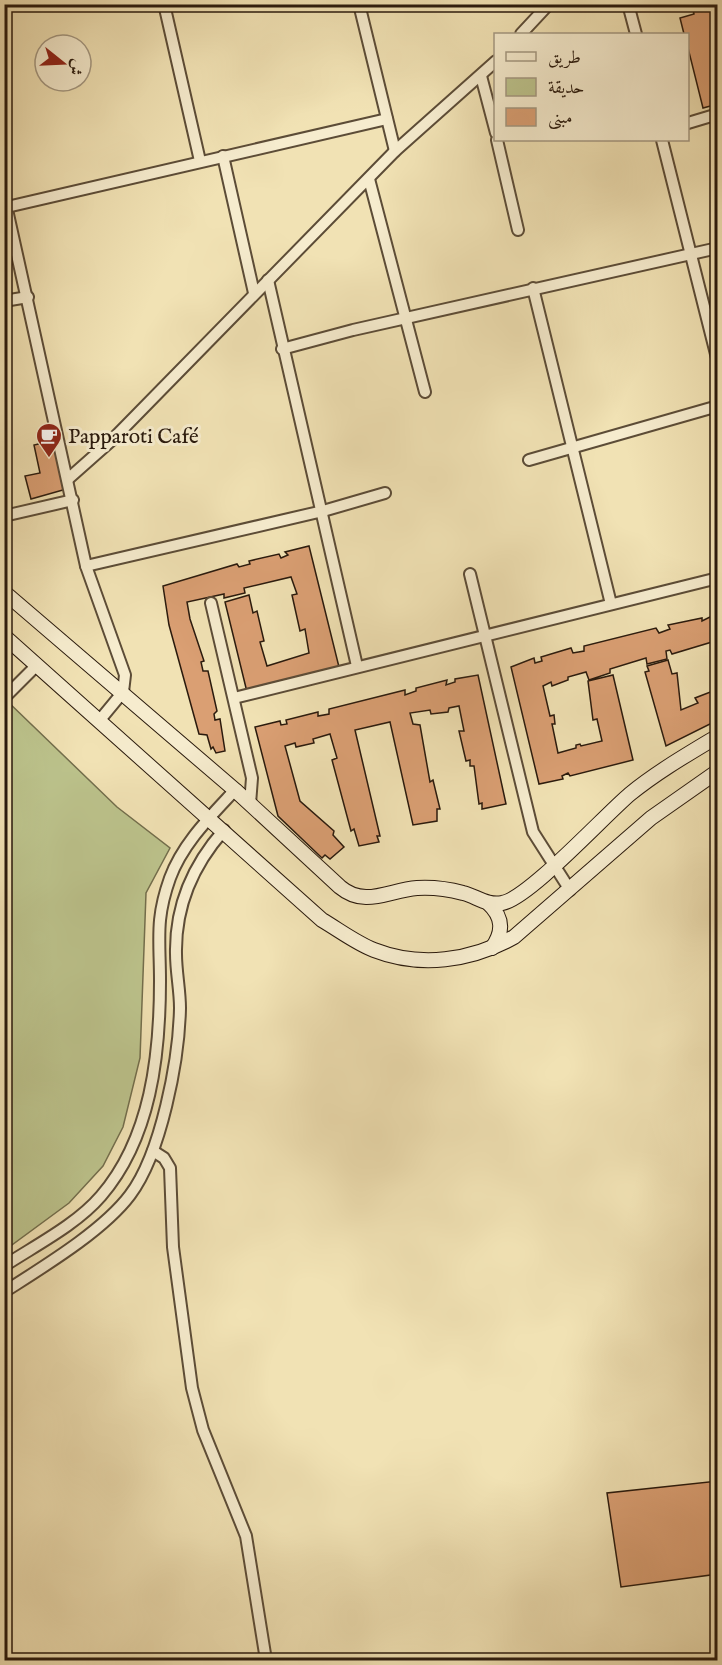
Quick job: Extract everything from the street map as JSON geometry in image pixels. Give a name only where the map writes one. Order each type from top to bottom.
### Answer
[{"type":"street","points":[[164,4],[200,161]]},
{"type":"street","points":[[359,4],[395,151]]},
{"type":"street","points":[[522,33],[549,4]]},
{"type":"street","points":[[628,4],[636,33]]},
{"type":"street","points":[[68,479],[112,440],[395,151],[494,62]]},
{"type":"street","points":[[481,76],[494,129]]},
{"type":"street","points":[[689,122],[717,114]]},
{"type":"street","points":[[99,721],[123,692],[126,683],[122,665],[86,566],[6,201],[387,119]]},
{"type":"street","points":[[497,141],[518,230]]},
{"type":"street","points":[[662,141],[717,362]]},
{"type":"street","points":[[223,156],[254,293]]},
{"type":"street","points":[[369,179],[424,392]]},
{"type":"street","points":[[282,350],[533,288],[717,248]]},
{"type":"street","points":[[268,280],[282,350],[323,511],[357,666]]},
{"type":"street","points":[[533,288],[611,604]]},
{"type":"street","points":[[4,301],[28,297]]},
{"type":"street","points":[[530,460],[717,406]]},
{"type":"street","points":[[86,566],[323,511],[385,493]]},
{"type":"street","points":[[4,516],[73,500]]},
{"type":"street","points":[[470,574],[533,832],[570,890]]},
{"type":"street","points":[[234,698],[717,578]]},
{"type":"street","points":[[4,592],[235,790],[348,894],[367,899],[416,888],[441,888],[465,893],[488,903],[497,912],[501,924],[499,937],[492,948]]},
{"type":"street","points":[[212,603],[252,778],[250,804]]},
{"type":"street","points":[[4,636],[210,817],[322,920],[373,950],[404,958],[426,960],[462,957],[492,948],[524,931],[651,818],[717,771]]},
{"type":"street","points":[[4,698],[37,665]]},
{"type":"street","points":[[488,903],[509,902],[554,866],[631,794],[717,736]]},
{"type":"street","points":[[4,1266],[88,1210],[118,1174],[133,1146],[148,1099],[158,1031],[160,978],[158,942],[161,909],[171,876],[184,849],[235,790]]},
{"type":"street","points":[[4,1292],[110,1217],[139,1182],[153,1151],[177,1045],[180,1005],[176,941],[182,907],[198,864],[224,830]]},
{"type":"street","points":[[153,1151],[164,1158],[170,1168],[173,1247],[192,1388],[203,1430],[246,1536],[266,1660]]},
{"type":"green space","points":[[4,698],[117,807],[170,848],[146,893],[140,1058],[123,1127],[103,1166],[69,1203],[5,1250]]},
{"type":"building","points":[[692,4],[718,4],[718,104],[703,108],[689,52],[689,33],[684,33],[680,18],[694,14]]},
{"type":"building","name":"Papparoti Café","points":[[56,440],[70,488],[31,499],[25,476],[40,473],[34,445]]},
{"type":"building","points":[[309,546],[339,667],[247,692],[225,602],[249,595],[253,613],[257,611],[264,641],[260,642],[267,666],[309,653],[305,629],[300,631],[292,595],[297,594],[291,577],[244,588],[245,593],[224,598],[224,594],[187,602],[190,619],[204,661],[201,662],[203,671],[208,671],[217,711],[214,714],[215,720],[220,719],[225,751],[216,753],[213,747],[211,749],[207,735],[199,734],[169,625],[163,586],[237,564],[239,567],[250,564],[249,561],[279,554],[281,558],[288,555],[285,552]]},
{"type":"building","points":[[718,613],[718,660],[712,642],[672,654],[670,650],[666,651],[667,659],[647,664],[646,658],[610,669],[610,673],[589,680],[586,672],[568,677],[568,680],[552,686],[551,682],[543,686],[550,716],[554,715],[555,724],[552,724],[558,753],[576,748],[576,745],[602,741],[597,719],[593,720],[588,681],[613,675],[633,760],[570,776],[568,773],[562,776],[563,779],[539,784],[511,667],[534,658],[535,663],[542,661],[541,657],[571,648],[573,653],[584,651],[584,646],[656,628],[659,633],[670,629],[668,625],[702,618],[702,621]]},
{"type":"building","points":[[668,660],[672,674],[677,673],[681,710],[698,703],[695,698],[718,689],[718,720],[666,746],[645,672],[649,671],[647,666]]},
{"type":"building","points":[[478,675],[506,804],[482,809],[482,803],[479,804],[474,766],[470,766],[470,760],[466,761],[459,731],[464,731],[459,706],[449,708],[448,712],[431,714],[430,710],[410,713],[413,724],[420,725],[430,782],[433,780],[440,809],[437,809],[437,821],[413,825],[390,722],[355,730],[380,836],[377,836],[379,842],[359,846],[354,829],[351,831],[332,760],[337,758],[330,734],[313,739],[314,743],[296,747],[295,743],[285,746],[300,801],[334,831],[333,835],[344,847],[330,859],[325,855],[322,858],[278,816],[255,727],[280,721],[281,725],[287,724],[286,720],[318,712],[318,716],[329,714],[329,709],[405,690],[405,695],[416,691],[416,688],[447,680],[446,685],[455,682],[455,679]]},
{"type":"building","points":[[718,1481],[718,1574],[621,1587],[607,1493]]},
{"type":"place","name":"Papparoti Café","points":[[49,459]]}]
